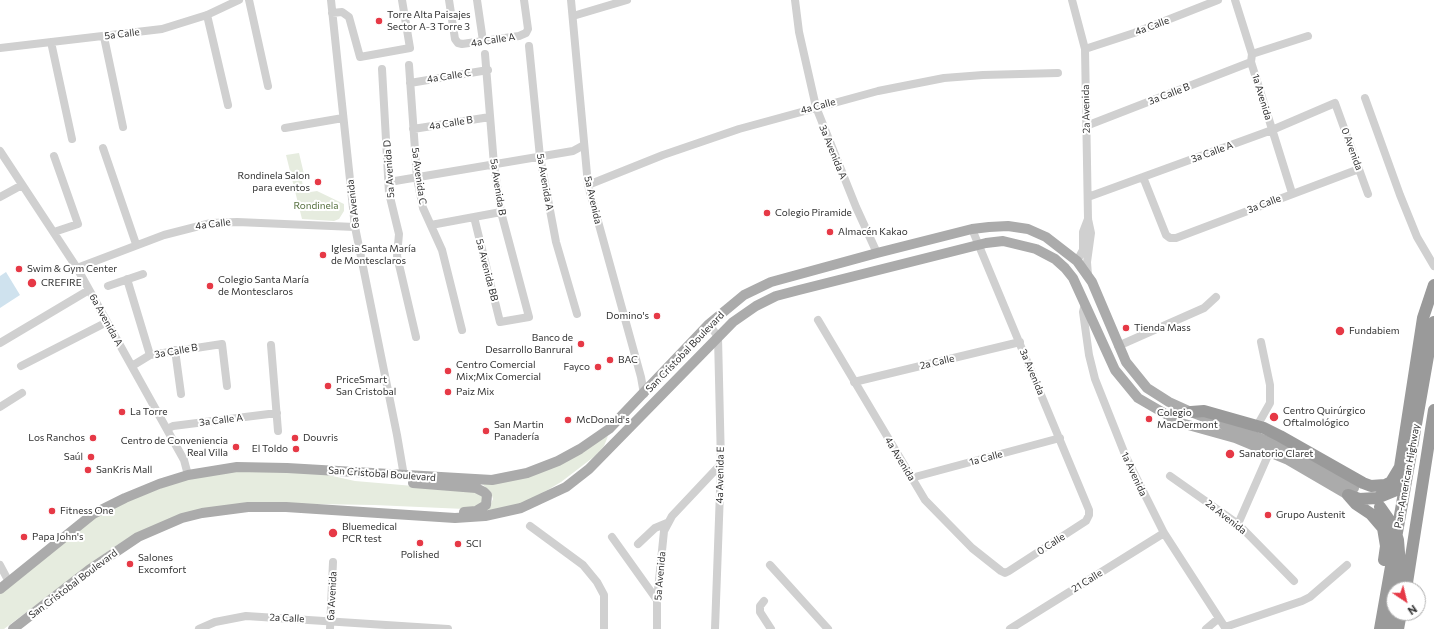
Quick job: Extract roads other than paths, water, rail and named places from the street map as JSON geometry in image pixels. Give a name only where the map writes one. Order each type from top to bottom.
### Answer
[{"type":"highway","points":[[1191,412],[1204,411],[1257,426],[1280,436],[1363,483],[1378,486],[1391,482],[1400,467],[1423,318],[1434,285]]},
{"type":"highway","name":"Pan-American Highway","points":[[1381,628],[1434,322]]},
{"type":"highway","points":[[1351,492],[1359,499],[1376,498],[1394,491],[1403,481],[1408,473],[1419,444],[1434,367]]},
{"type":"highway","name":"Pan-American Highway","points":[[1407,581],[1434,410]]},
{"type":"highway","points":[[1351,492],[1380,523],[1386,536],[1381,628]]},
{"type":"highway","points":[[1380,507],[1394,527],[1398,540],[1400,565],[1397,581]]},
{"type":"highway","points":[[1381,628],[1386,619]]},
{"type":"main road","name":"San Cristobal Boulevard","points":[[0,589],[93,514],[125,498],[159,484],[188,475],[237,467],[321,470],[492,480],[527,473],[558,462],[580,450],[609,429],[644,394],[709,324],[744,295],[772,282],[878,253],[972,229],[1008,226],[1028,229],[1046,237],[1078,261],[1088,275],[1118,346],[1135,375],[1147,388],[1169,402],[1191,412],[1275,444],[1351,492]]},
{"type":"main road","name":"San Cristobal Boulevard","points":[[13,629],[117,550],[155,528],[182,518],[218,510],[248,507],[338,510],[456,518],[485,516],[508,512],[566,487],[589,468],[718,337],[739,318],[756,306],[776,296],[977,245],[1003,241],[1036,249],[1048,255],[1065,268],[1073,278],[1086,304],[1115,370],[1138,398],[1181,423],[1235,438],[1270,451],[1351,492]]},
{"type":"main road","points":[[607,451],[617,432],[644,404],[644,394]]},
{"type":"main road","points":[[321,470],[355,478],[476,488],[484,492],[487,500],[482,508],[467,512],[373,508],[338,510]]},
{"type":"street","name":"5a Calle","points":[[0,48],[162,29],[207,15],[239,0]]},
{"type":"street","points":[[249,0],[268,86]]},
{"type":"street","name":"6a Avenida","points":[[331,0],[355,227],[404,476]]},
{"type":"street","points":[[332,13],[342,12],[349,17],[360,57],[410,48],[402,0]]},
{"type":"street","name":"4a Calle A","points":[[449,0],[455,39],[458,43],[462,44],[519,36],[526,33],[528,30],[524,0]]},
{"type":"street","points":[[477,0],[483,41]]},
{"type":"street","name":"5a Avenida","points":[[571,0],[588,185],[641,377],[644,394]]},
{"type":"street","points":[[573,16],[627,0]]},
{"type":"street","name":"3a Avenida A","points":[[795,0],[799,32],[816,107],[856,207],[878,253]]},
{"type":"street","name":"2a Avenida","points":[[1072,0],[1085,49],[1088,219],[1092,233],[1087,262],[1088,275]]},
{"type":"street","name":"4a Calle","points":[[1085,49],[1134,33],[1218,0]]},
{"type":"street","name":"1a Avenida","points":[[1235,0],[1272,130],[1292,193]]},
{"type":"street","points":[[207,15],[228,105]]},
{"type":"street","name":"3a Calle B","points":[[1086,126],[1308,36]]},
{"type":"street","points":[[104,37],[123,127]]},
{"type":"street","points":[[51,42],[72,139]]},
{"type":"street","name":"5a Avenida A","points":[[529,46],[540,157],[556,242],[576,314]]},
{"type":"street","name":"5a Avenida B","points":[[485,54],[488,70],[494,165],[502,212],[529,318],[500,322]]},
{"type":"street","name":"5a Avenida C","points":[[409,65],[417,178],[423,208],[442,250],[462,330]]},
{"type":"street","name":"5a Avenida D","points":[[382,69],[389,193],[399,234],[397,256],[416,337]]},
{"type":"street","name":"4a Calle C","points":[[410,83],[488,70]]},
{"type":"street","name":"4a Calle","points":[[588,185],[701,142],[816,107],[878,91],[944,78],[983,75],[1058,73]]},
{"type":"street","points":[[1365,98],[1400,195],[1418,237],[1434,266]]},
{"type":"street","name":"3a Calle A","points":[[1088,198],[1272,130],[1335,103]]},
{"type":"street","name":"0 Avenida","points":[[1335,103],[1368,194]]},
{"type":"street","name":"4a Calle B","points":[[413,129],[490,116]]},
{"type":"street","points":[[285,128],[343,118]]},
{"type":"street","points":[[389,182],[573,151],[584,145]]},
{"type":"street","points":[[104,148],[136,244]]},
{"type":"street","name":"6a Avenida A","points":[[0,151],[54,232],[90,290],[184,460],[188,475]]},
{"type":"street","points":[[54,156],[78,224],[54,232]]},
{"type":"street","name":"3a Calle","points":[[1143,177],[1166,235],[1170,238],[1176,238],[1359,169]]},
{"type":"street","points":[[0,197],[22,185]]},
{"type":"street","points":[[431,225],[502,212]]},
{"type":"street","name":"5a Avenida BB","points":[[474,217],[500,322]]},
{"type":"street","name":"2a Avenida","points":[[1078,261],[1083,250],[1082,232],[1088,219]]},
{"type":"street","name":"4a Calle","points":[[77,268],[136,244],[187,228],[211,223],[237,222],[355,227]]},
{"type":"street","name":"3a Avenida","points":[[972,229],[977,245],[1060,438],[1089,510],[1089,515]]},
{"type":"street","points":[[108,286],[143,274]]},
{"type":"street","points":[[128,279],[150,355]]},
{"type":"street","points":[[0,343],[90,290]]},
{"type":"street","points":[[1118,346],[1204,308],[1216,297]]},
{"type":"street","name":"1a Avenida","points":[[1086,304],[1084,312],[1089,355],[1095,379],[1126,457],[1164,533],[1226,628]]},
{"type":"street","name":"4a Avenida","points":[[818,320],[925,500],[972,548],[1001,571],[1005,573],[1009,571]]},
{"type":"street","points":[[21,366],[107,322]]},
{"type":"street","points":[[709,324],[718,337]]},
{"type":"street","name":"4a Avenida E","points":[[715,629],[721,464],[718,337]]},
{"type":"street","name":"2a Calle","points":[[854,382],[1020,342]]},
{"type":"street","points":[[1257,426],[1270,403],[1270,391],[1261,342]]},
{"type":"street","name":"3a Calle B","points":[[132,366],[150,355],[222,344],[227,386]]},
{"type":"street","points":[[271,345],[278,431]]},
{"type":"street","points":[[175,350],[181,394]]},
{"type":"street","points":[[0,407],[22,392]]},
{"type":"street","name":"3a Calle A","points":[[167,429],[173,426],[277,413]]},
{"type":"street","name":"1a Calle","points":[[911,478],[1060,438]]},
{"type":"street","points":[[1238,524],[1270,451]]},
{"type":"street","points":[[638,544],[655,528],[667,523],[721,464]]},
{"type":"street","name":"2a Avenida","points":[[1170,476],[1238,524],[1294,581]]},
{"type":"street","name":"0 Calle","points":[[1009,571],[1086,521],[1089,515]]},
{"type":"street","name":"5a Avenida","points":[[657,629],[657,600],[664,531],[667,523]]},
{"type":"street","points":[[530,526],[583,565],[597,582],[604,595],[604,629]]},
{"type":"street","name":"21 Calle","points":[[1010,629],[1164,533]]},
{"type":"street","points":[[612,537],[657,600]]},
{"type":"street","name":"6a Avenida","points":[[330,625],[333,562]]},
{"type":"street","points":[[770,565],[828,629]]},
{"type":"street","points":[[1226,628],[1310,597],[1347,565]]},
{"type":"street","points":[[0,566],[9,582]]},
{"type":"street","points":[[764,601],[760,606],[760,612],[771,629]]},
{"type":"street","name":"2a Calle","points":[[199,629],[215,622],[246,616],[330,625],[447,629]]},
{"type":"street","points":[[1206,629],[1219,618]]},
{"type":"water","points":[[6,272],[20,295],[0,308],[0,276]]},
{"type":"place","name":"Torre Alta Paisajes Sector A-3 Torre 3","points":[[379,21]]},
{"type":"place","name":"Rondinela Salon para eventos","points":[[318,182]]},
{"type":"place","name":"Colegio Piramide","points":[[767,213]]},
{"type":"place","name":"Almacén Kakao","points":[[830,232]]},
{"type":"place","name":"Iglesia Santa María de Montesclaros","points":[[323,255]]},
{"type":"place","name":"Swim & Gym Center","points":[[19,269]]},
{"type":"place","name":"CREFIRE","points":[[32,283]]},
{"type":"place","name":"Colegio Santa María de Montesclaros","points":[[210,286]]},
{"type":"place","name":"Domino's","points":[[657,316]]},
{"type":"place","name":"Tienda Mass","points":[[1126,328]]},
{"type":"place","name":"Fundabiem","points":[[1340,331]]},
{"type":"place","name":"Banco de Desarrollo Banrural","points":[[581,344]]},
{"type":"place","name":"BAC","points":[[610,360]]},
{"type":"place","name":"Fayco","points":[[598,367]]},
{"type":"place","name":"Centro Comercial Mix;Mix Comercial","points":[[448,371]]},
{"type":"place","name":"PriceSmart San Cristobal","points":[[328,386]]},
{"type":"place","name":"Paiz Mix","points":[[448,392]]},
{"type":"place","name":"La Torre","points":[[122,412]]},
{"type":"place","name":"Centro Quirúrgico Oftalmológico","points":[[1274,417]]},
{"type":"place","name":"Colegio MacDermont","points":[[1149,419]]},
{"type":"place","name":"McDonald's","points":[[568,420]]},
{"type":"place","name":"San Martin Panadería","points":[[486,431]]},
{"type":"place","name":"Los Ranchos","points":[[93,438]]},
{"type":"place","name":"Douvris","points":[[295,438]]},
{"type":"place","name":"Centro de Conveniencia Real Villa","points":[[236,447]]},
{"type":"place","name":"El Toldo","points":[[296,449]]},
{"type":"place","name":"Sanatorio Claret","points":[[1230,454]]},
{"type":"place","name":"Saúl","points":[[91,457]]},
{"type":"place","name":"SanKris Mall","points":[[88,470]]},
{"type":"place","name":"Fitness One","points":[[52,511]]},
{"type":"place","name":"Grupo Austenit","points":[[1268,515]]},
{"type":"place","name":"Bluemedical PCR test","points":[[333,533]]},
{"type":"place","name":"Papa John's","points":[[24,537]]},
{"type":"place","name":"Polished","points":[[420,543]]},
{"type":"place","name":"SCI","points":[[458,544]]},
{"type":"place","name":"Salones Excomfort","points":[[130,564]]},
{"type":"park label","name":"Rondinela","points":[[316,206]]}]
